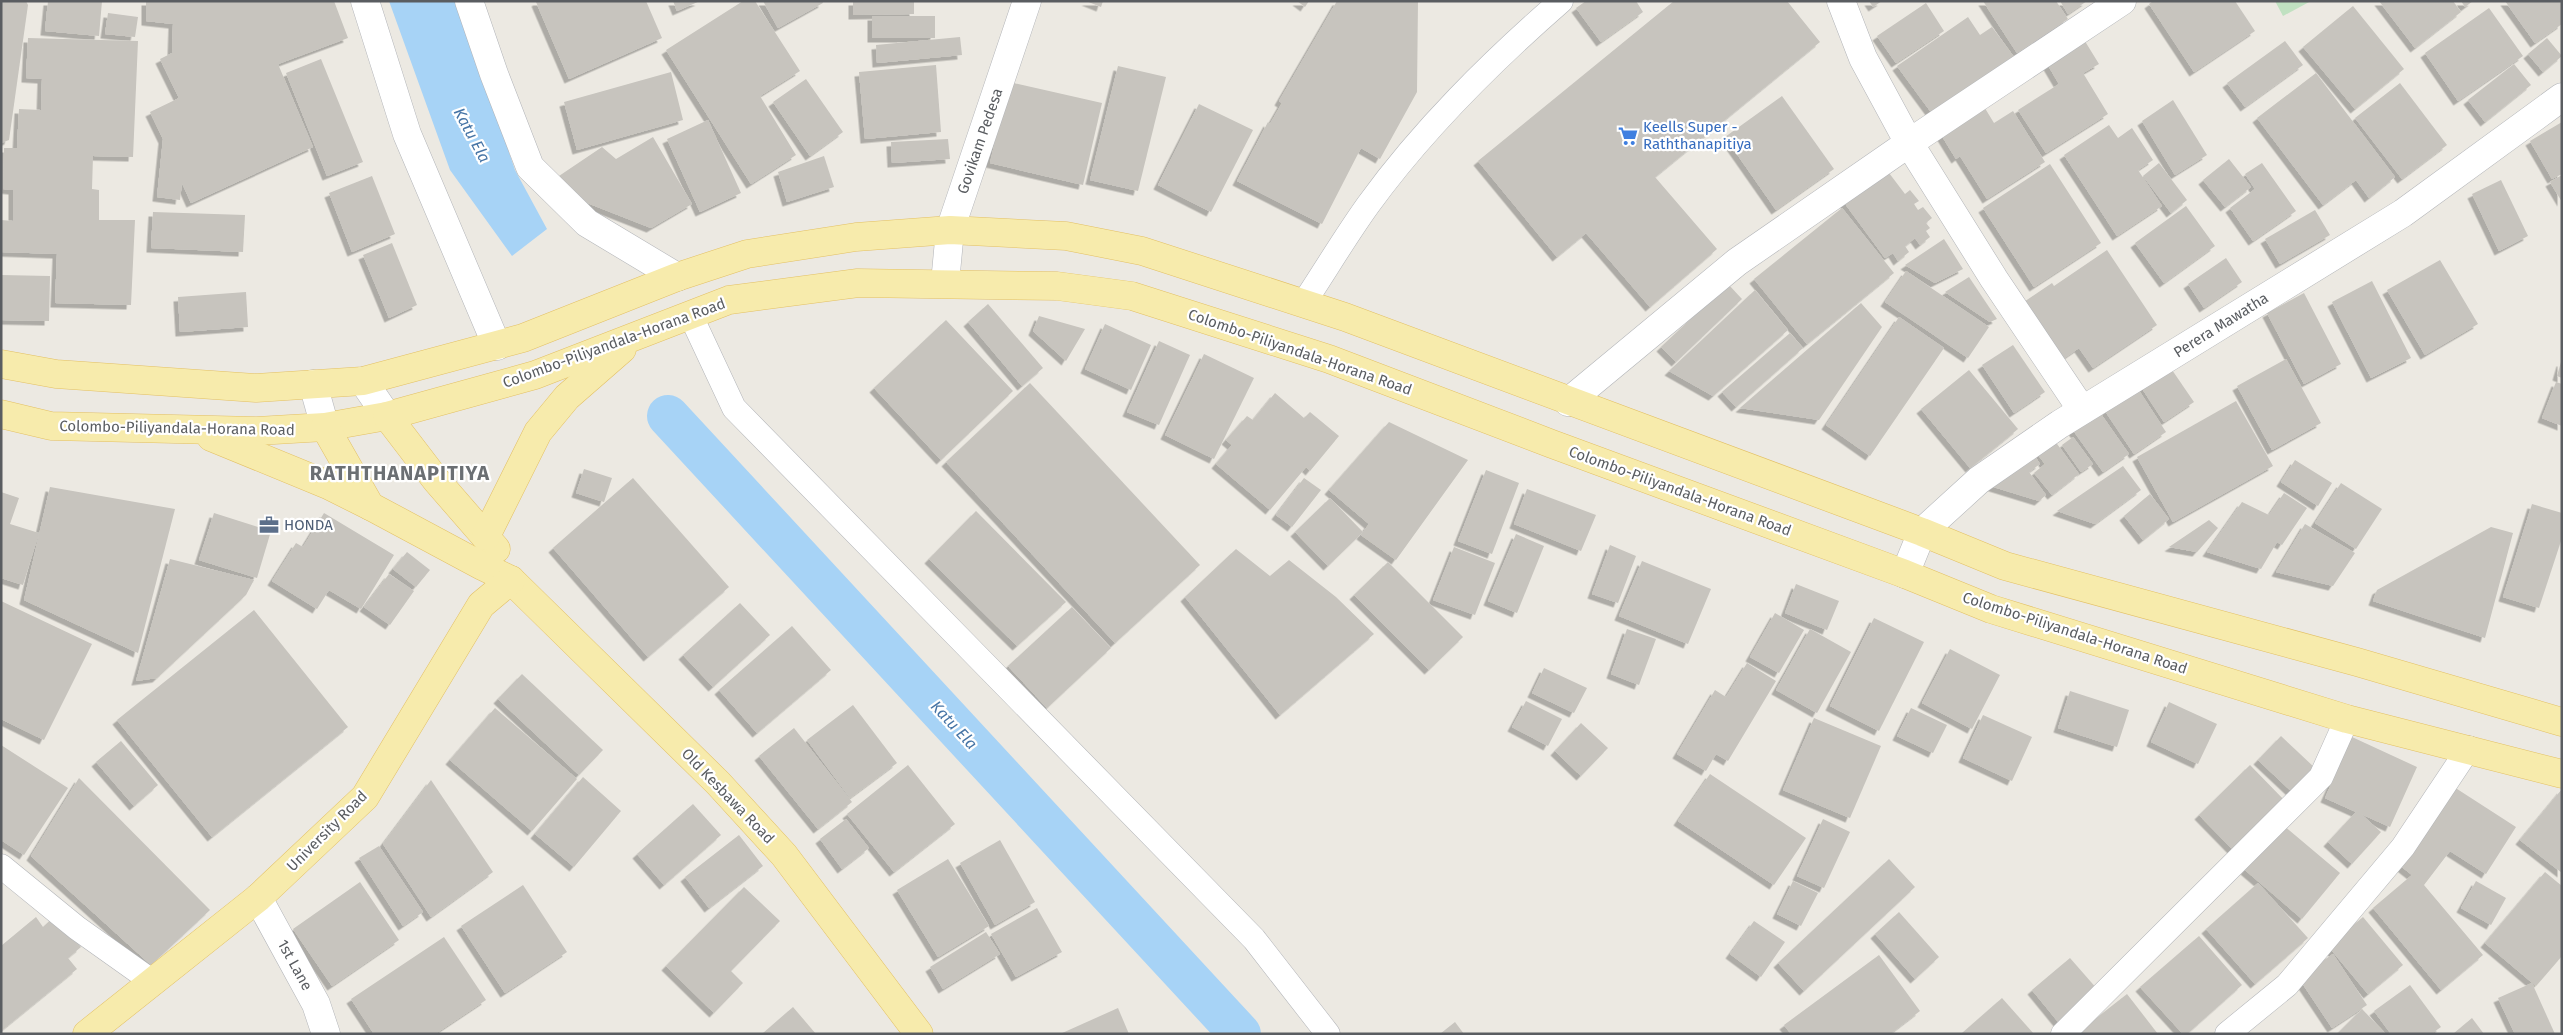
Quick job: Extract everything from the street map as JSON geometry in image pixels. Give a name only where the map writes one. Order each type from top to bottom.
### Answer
[{"type":"main road","points":[[1,364],[56,374],[256,388],[363,381],[497,346],[559,325],[677,277],[747,254],[856,238],[950,230],[1066,236],[1142,251],[1345,317],[1568,402],[1922,532],[2006,566],[2358,662],[2562,722]]},
{"type":"main road","name":"Colombo-Piliyandala-Horana Road","points":[[1,414],[51,426],[258,432],[325,427],[387,416],[535,375],[728,300],[858,283],[1058,286],[1132,296],[1330,359],[1552,444],[1905,574],[1990,609],[2347,719],[2468,748],[2562,774]]},
{"type":"main road","points":[[486,536],[538,432],[566,397],[636,336]]},
{"type":"main road","name":"Old Kesbawa Road","points":[[387,416],[436,480],[486,536],[502,558],[511,580]]},
{"type":"main road","points":[[325,427],[370,506]]},
{"type":"main road","name":"Old Kesbawa Road","points":[[194,430],[319,481],[511,580],[718,783],[784,855],[919,1034]]},
{"type":"main road","name":"University Road","points":[[87,1034],[258,898],[365,797],[481,605],[511,580]]},
{"type":"street","points":[[365,1],[407,134],[497,346]]},
{"type":"street","points":[[470,1],[494,74],[530,167],[586,223],[677,277]]},
{"type":"street","name":"Govikam Pedesa","points":[[945,283],[950,230],[1027,1]]},
{"type":"street","points":[[1841,1],[1863,58],[1910,143],[1994,278],[2082,410]]},
{"type":"street","points":[[1568,402],[1736,262],[2122,1]]},
{"type":"street","name":"Perera Mawatha","points":[[1905,574],[1922,532],[1979,480],[2082,410],[2403,213],[2562,97]]},
{"type":"street","name":"Old Kesbawa Road","points":[[363,381],[387,416]]},
{"type":"street","points":[[313,384],[325,427]]},
{"type":"street","name":"1st Lane","points":[[258,898],[316,1004],[326,1034]]},
{"type":"lane","points":[[1303,304],[1368,205],[1428,130],[1511,44],[1561,1]]},
{"type":"lane","points":[[690,314],[734,408],[1254,939],[1328,1034]]},
{"type":"lane","points":[[2063,1034],[2321,777],[2347,719]]},
{"type":"lane","points":[[2227,1034],[2287,985],[2403,847],[2468,748]]},
{"type":"lane","points":[[1,866],[77,928],[153,982]]},
{"type":"green space","points":[[2275,1],[2311,1],[2283,16]]},
{"type":"water","points":[[389,1],[458,1],[515,170],[547,229],[512,256],[450,170]]},
{"type":"building","points":[[1,1],[26,1],[28,5],[9,140],[1,143]]},
{"type":"building","points":[[48,1],[102,1],[99,36],[45,31]]},
{"type":"building","points":[[146,1],[334,1],[348,38],[278,64],[313,147],[191,203],[182,183],[180,200],[157,197],[163,139],[150,112],[179,98],[160,59],[172,53],[173,24],[146,21]]},
{"type":"building","points":[[646,1],[662,38],[569,79],[536,2]]},
{"type":"building","points":[[673,1],[700,1],[677,11]]},
{"type":"building","points":[[743,1],[755,1],[800,71],[760,96],[796,155],[751,184],[666,50]]},
{"type":"building","points":[[763,1],[822,1],[823,3],[778,28]]},
{"type":"building","points":[[853,1],[914,1],[914,14],[853,15]]},
{"type":"building","points":[[1086,1],[1103,1],[1101,7]]},
{"type":"building","points":[[1297,1],[1309,1],[1305,7]]},
{"type":"building","points":[[1337,1],[1418,1],[1417,92],[1380,159],[1361,148],[1322,224],[1237,181],[1268,122],[1270,124],[1282,103],[1279,101]]},
{"type":"building","points":[[1586,1],[1636,1],[1643,12],[1601,42],[1576,8]]},
{"type":"building","points":[[1674,1],[1787,1],[1820,42],[1655,177],[1717,249],[1650,307],[1586,233],[1557,257],[1478,161]]},
{"type":"building","points":[[1869,1],[1882,1],[1873,7]]},
{"type":"building","points":[[1983,1],[2056,1],[2068,19],[2017,53]]},
{"type":"building","points":[[2060,1],[2087,1],[2068,14]]},
{"type":"building","points":[[2153,1],[2235,1],[2255,31],[2194,72],[2149,4]]},
{"type":"building","points":[[2379,1],[2453,1],[2461,12],[2415,48]]},
{"type":"building","points":[[2461,1],[2473,1],[2465,7]]},
{"type":"building","points":[[2505,1],[2562,1],[2562,24],[2535,43]]},
{"type":"building","points":[[1926,3],[1944,31],[1896,63],[1877,36]]},
{"type":"building","points":[[2353,6],[2404,69],[2355,109],[2303,47]]},
{"type":"building","points":[[2489,8],[2523,56],[2458,101],[2425,53]]},
{"type":"building","points":[[108,13],[138,17],[135,37],[105,34]]},
{"type":"building","points":[[872,16],[935,16],[935,38],[872,38]]},
{"type":"building","points":[[1968,17],[1980,35],[1992,27],[2017,61],[1936,119],[1897,66]]},
{"type":"building","points":[[960,37],[962,55],[877,63],[876,45]]},
{"type":"building","points":[[28,38],[138,41],[133,157],[93,156],[92,189],[99,190],[99,220],[135,220],[131,305],[55,303],[57,254],[1,252],[1,220],[13,221],[13,190],[3,189],[4,148],[17,148],[19,109],[41,110],[42,79],[26,78]]},
{"type":"building","points":[[2083,38],[2099,64],[2083,73],[2108,114],[2046,153],[2018,110],[2059,84],[2046,62]]},
{"type":"building","points":[[2547,38],[2562,56],[2543,72],[2528,54]]},
{"type":"building","points":[[2285,41],[2303,65],[2245,107],[2227,83]]},
{"type":"building","points":[[321,59],[363,162],[327,176],[286,73]]},
{"type":"building","points":[[2514,64],[2531,85],[2485,122],[2468,100]]},
{"type":"building","points":[[936,65],[941,132],[865,139],[859,72]]},
{"type":"building","points":[[1118,66],[1166,77],[1138,191],[1090,180]]},
{"type":"building","points":[[671,72],[683,120],[577,150],[564,102]]},
{"type":"building","points":[[2316,73],[2395,177],[2369,198],[2356,180],[2323,205],[2257,118]]},
{"type":"building","points":[[806,79],[843,132],[810,156],[773,102]]},
{"type":"building","points":[[1009,82],[1102,103],[1083,185],[990,163]]},
{"type":"building","points":[[2400,83],[2447,145],[2402,179],[2355,118]]},
{"type":"building","points":[[1782,96],[1834,169],[1776,210],[1725,137]]},
{"type":"building","points":[[2173,100],[2207,155],[2175,175],[2142,121]]},
{"type":"building","points":[[1199,104],[1253,130],[1211,212],[1158,185]]},
{"type":"building","points":[[1983,105],[1994,123],[2013,111],[2045,162],[1987,199],[1960,156],[1956,159],[1940,133]]},
{"type":"building","points":[[708,120],[741,193],[700,212],[667,139]]},
{"type":"building","points":[[2562,122],[2562,174],[2552,179],[2530,141]]},
{"type":"building","points":[[2109,125],[2118,138],[2132,128],[2153,160],[2138,170],[2162,206],[2117,236],[2064,155]]},
{"type":"building","points":[[653,137],[692,204],[651,228],[572,197],[559,176],[602,147],[616,159]]},
{"type":"building","points":[[948,139],[950,159],[892,163],[891,142]]},
{"type":"building","points":[[824,156],[834,187],[787,202],[778,172]]},
{"type":"building","points":[[2229,159],[2251,187],[2225,207],[2203,180]]},
{"type":"building","points":[[2159,163],[2187,200],[2171,213],[2143,176]]},
{"type":"building","points":[[2262,163],[2296,211],[2253,241],[2230,208],[2255,189],[2245,174]]},
{"type":"building","points":[[2050,164],[2101,243],[2034,287],[1983,208]]},
{"type":"building","points":[[1886,169],[1905,194],[1910,190],[1919,201],[1914,204],[1918,210],[1923,207],[1932,218],[1926,223],[1930,228],[1926,231],[1930,237],[1920,245],[1915,238],[1905,246],[1909,252],[1898,261],[1893,253],[1885,258],[1843,201]]},
{"type":"building","points":[[2562,175],[2562,202],[2550,182]]},
{"type":"building","points":[[372,176],[395,234],[352,252],[329,193]]},
{"type":"building","points":[[2501,180],[2528,236],[2499,251],[2472,194]]},
{"type":"building","points":[[2186,206],[2215,246],[2164,283],[2135,243]]},
{"type":"building","points":[[1842,208],[1894,273],[1807,344],[1754,279]]},
{"type":"building","points":[[2315,210],[2330,235],[2280,264],[2265,239]]},
{"type":"building","points":[[153,212],[245,215],[243,252],[151,248]]},
{"type":"building","points":[[1944,239],[1963,269],[1935,283],[1905,265]]},
{"type":"building","points":[[392,243],[417,305],[389,318],[363,255]]},
{"type":"building","points":[[2107,250],[2157,325],[2093,368],[2079,348],[2057,363],[2018,306],[2052,283],[2054,286]]},
{"type":"building","points":[[2226,258],[2242,282],[2204,308],[2188,284]]},
{"type":"building","points":[[2440,260],[2478,324],[2425,355],[2387,290]]},
{"type":"building","points":[[1906,271],[1989,327],[1968,358],[1885,302]]},
{"type":"building","points":[[1,275],[50,276],[49,321],[1,320]]},
{"type":"building","points":[[1969,277],[1997,319],[1990,322],[1945,292]]},
{"type":"building","points":[[2372,281],[2411,358],[2371,378],[2332,302]]},
{"type":"building","points":[[1728,284],[1742,299],[1676,362],[1661,347]]},
{"type":"building","points":[[1755,290],[1788,330],[1713,396],[1669,371]]},
{"type":"building","points":[[246,292],[248,327],[180,332],[178,297]]},
{"type":"building","points":[[2304,293],[2341,364],[2304,384],[2267,313]]},
{"type":"building","points":[[1861,303],[1882,327],[1819,420],[1740,408]]},
{"type":"building","points":[[988,304],[1043,368],[1022,386],[968,322]]},
{"type":"building","points":[[1039,316],[1085,329],[1066,361],[1033,331]]},
{"type":"building","points":[[1899,317],[1944,348],[1870,456],[1826,425]]},
{"type":"building","points":[[946,320],[1013,391],[941,460],[874,388]]},
{"type":"building","points":[[1105,324],[1151,345],[1131,390],[1085,369]]},
{"type":"building","points":[[1790,333],[1803,348],[1736,407],[1722,392]]},
{"type":"building","points":[[1159,341],[1190,355],[1159,425],[1127,412]]},
{"type":"building","points":[[2013,345],[2045,392],[2014,413],[1982,365]]},
{"type":"building","points":[[1204,354],[1254,378],[1214,459],[1165,435]]},
{"type":"building","points":[[2286,359],[2321,423],[2272,450],[2237,386]]},
{"type":"building","points":[[2562,362],[2562,378],[2557,376]]},
{"type":"building","points":[[2170,367],[2194,402],[2164,422],[2141,387]]},
{"type":"building","points":[[1969,370],[2018,429],[1970,468],[1921,409]]},
{"type":"building","points":[[2556,382],[2562,384],[2562,426],[2542,418]]},
{"type":"building","points":[[1030,383],[1200,565],[1115,643],[946,462]]},
{"type":"building","points":[[2138,389],[2166,432],[2134,454],[2105,411]]},
{"type":"building","points":[[1275,393],[1304,418],[1310,412],[1339,436],[1310,471],[1306,467],[1270,510],[1216,464],[1232,445],[1226,440],[1247,416],[1253,420]]},
{"type":"building","points":[[2236,401],[2273,466],[2173,522],[2137,457]]},
{"type":"building","points":[[2096,407],[2129,454],[2103,472],[2070,426]]},
{"type":"building","points":[[1389,422],[1468,460],[1396,560],[1361,535],[1369,524],[1329,490]]},
{"type":"building","points":[[2052,437],[2079,474],[2052,495],[2034,473],[2045,464],[2035,451]]},
{"type":"building","points":[[2073,437],[2093,464],[2081,472],[2062,445]]},
{"type":"building","points":[[2033,453],[2040,464],[2029,472],[2046,495],[2039,501],[1987,485]]},
{"type":"building","points":[[2295,460],[2332,483],[2318,506],[2281,482]]},
{"type":"building","points":[[2123,466],[2141,490],[2095,524],[2057,511]]},
{"type":"building","points":[[584,469],[612,478],[604,502],[576,493]]},
{"type":"building","points":[[1486,470],[1519,483],[1492,554],[1458,541]]},
{"type":"building","points":[[633,478],[729,587],[648,657],[553,548]]},
{"type":"building","points":[[1304,478],[1321,490],[1292,527],[1276,515]]},
{"type":"building","points":[[2341,483],[2382,509],[2356,549],[2315,523]]},
{"type":"building","points":[[50,487],[175,509],[138,653],[24,600]]},
{"type":"building","points":[[1527,489],[1596,515],[1581,551],[1514,524]]},
{"type":"building","points":[[1,492],[19,498],[10,524],[39,533],[23,585],[1,578]]},
{"type":"building","points":[[2284,493],[2307,508],[2282,545],[2277,542],[2261,569],[2207,552],[2242,502],[2269,515]]},
{"type":"building","points":[[2150,494],[2169,519],[2143,540],[2124,516]]},
{"type":"building","points":[[1330,498],[1363,532],[1328,566],[1295,532]]},
{"type":"building","points":[[2532,504],[2562,513],[2562,538],[2539,608],[2503,597]]},
{"type":"building","points":[[976,511],[1066,602],[1017,646],[929,559]]},
{"type":"building","points":[[214,513],[271,531],[257,578],[199,560]]},
{"type":"building","points":[[324,513],[394,555],[361,609],[329,590],[317,609],[272,581],[296,543],[303,547]]},
{"type":"building","points":[[2209,520],[2218,528],[2197,552],[2169,547]]},
{"type":"building","points":[[2305,524],[2355,553],[2333,586],[2276,572]]},
{"type":"building","points":[[2491,527],[2513,533],[2485,638],[2373,601],[2377,590]]},
{"type":"building","points":[[1516,534],[1544,546],[1517,613],[1488,601]]},
{"type":"building","points":[[1610,545],[1636,556],[1618,603],[1592,594]]},
{"type":"building","points":[[1454,547],[1495,563],[1475,615],[1433,600]]},
{"type":"building","points":[[1236,549],[1270,576],[1289,560],[1336,597],[1374,634],[1280,715],[1185,597]]},
{"type":"building","points":[[407,552],[430,570],[416,587],[393,569]]},
{"type":"building","points":[[170,559],[254,580],[246,595],[157,678],[136,681]]},
{"type":"building","points":[[1642,561],[1711,589],[1688,644],[1619,616]]},
{"type":"building","points":[[1388,562],[1463,637],[1429,670],[1354,595]]},
{"type":"building","points":[[389,574],[414,591],[390,625],[364,607]]},
{"type":"building","points":[[1796,584],[1839,601],[1827,630],[1785,613]]},
{"type":"building","points":[[1,601],[92,644],[44,740],[1,719]]},
{"type":"building","points":[[740,603],[770,635],[713,687],[683,655]]},
{"type":"building","points":[[1072,607],[1111,648],[1047,708],[1008,666]]},
{"type":"building","points":[[254,610],[348,727],[212,837],[117,720]]},
{"type":"building","points":[[1775,613],[1804,630],[1779,673],[1750,657]]},
{"type":"building","points":[[1874,618],[1924,642],[1879,731],[1830,706]]},
{"type":"building","points":[[792,626],[831,670],[757,733],[719,690]]},
{"type":"building","points":[[1627,629],[1656,639],[1639,685],[1611,674]]},
{"type":"building","points":[[1810,629],[1851,652],[1817,713],[1776,690]]},
{"type":"building","points":[[1950,649],[2000,675],[1972,729],[1922,703]]},
{"type":"building","points":[[1747,663],[1776,681],[1728,761],[1716,754],[1706,771],[1677,754],[1715,690],[1726,697]]},
{"type":"building","points":[[1544,668],[1587,688],[1574,713],[1532,693]]},
{"type":"building","points":[[522,674],[603,750],[579,775],[498,699]]},
{"type":"building","points":[[2070,691],[2129,710],[2117,747],[2058,728]]},
{"type":"building","points":[[1526,701],[1562,719],[1548,746],[1512,727]]},
{"type":"building","points":[[2169,702],[2217,724],[2198,764],[2151,742]]},
{"type":"building","points":[[853,705],[897,763],[850,798],[807,740]]},
{"type":"building","points":[[495,708],[577,779],[532,831],[450,760]]},
{"type":"building","points":[[1911,708],[1947,725],[1933,753],[1897,736]]},
{"type":"building","points":[[1983,715],[2032,737],[2012,781],[1963,758]]},
{"type":"building","points":[[1814,718],[1881,746],[1850,818],[1783,790]]},
{"type":"building","points":[[1581,723],[1608,748],[1581,776],[1555,751]]},
{"type":"building","points":[[794,728],[852,802],[818,829],[759,756]]},
{"type":"building","points":[[2281,736],[2315,768],[2292,792],[2258,760]]},
{"type":"building","points":[[2352,737],[2417,767],[2390,827],[2361,814],[2381,832],[2352,864],[2328,842],[2356,812],[2325,798]]},
{"type":"building","points":[[121,741],[158,785],[134,806],[96,762]]},
{"type":"building","points":[[1,745],[68,788],[24,855],[1,840]]},
{"type":"building","points":[[908,765],[955,824],[894,872],[847,814]]},
{"type":"building","points":[[2250,765],[2287,803],[2236,853],[2199,815]]},
{"type":"building","points":[[1710,774],[1806,838],[1774,885],[1678,821]]},
{"type":"building","points":[[583,777],[621,811],[574,867],[535,834]]},
{"type":"building","points":[[79,778],[210,910],[151,965],[31,856]]},
{"type":"building","points":[[431,780],[493,872],[431,917],[383,844]]},
{"type":"building","points":[[2454,787],[2516,827],[2486,874],[2450,851],[2424,885],[2483,955],[2441,990],[2373,908],[2412,875],[2393,860]]},
{"type":"building","points":[[2562,789],[2562,873],[2520,840]]},
{"type":"building","points":[[693,804],[721,835],[664,885],[637,854]]},
{"type":"building","points":[[846,819],[869,848],[842,869],[820,839]]},
{"type":"building","points":[[1823,819],[1850,832],[1824,888],[1797,876]]},
{"type":"building","points":[[2283,825],[2340,873],[2302,919],[2245,870]]},
{"type":"building","points":[[739,835],[763,866],[709,908],[685,877]]},
{"type":"building","points":[[1000,840],[1035,902],[995,925],[960,863]]},
{"type":"building","points":[[379,846],[423,912],[403,926],[359,858]]},
{"type":"building","points":[[948,859],[989,926],[938,957],[897,890]]},
{"type":"building","points":[[1889,859],[1915,887],[1804,991],[1778,963]]},
{"type":"building","points":[[2545,872],[2562,886],[2562,956],[2536,986],[2485,943]]},
{"type":"building","points":[[1793,881],[1818,893],[1801,926],[1777,914]]},
{"type":"building","points":[[2476,881],[2506,898],[2491,925],[2461,908]]},
{"type":"building","points":[[360,882],[399,940],[332,986],[293,929]]},
{"type":"building","points":[[2258,883],[2308,938],[2255,984],[2206,929]]},
{"type":"building","points":[[523,885],[567,952],[505,993],[461,926]]},
{"type":"building","points":[[744,887],[780,921],[731,971],[743,983],[714,1013],[666,966]]},
{"type":"building","points":[[1037,908],[1062,952],[1016,977],[991,934]]},
{"type":"building","points":[[1899,912],[1939,957],[1915,979],[1875,934]]},
{"type":"building","points":[[56,915],[81,947],[68,958],[77,969],[1,1031],[1,946],[36,917],[43,927]]},
{"type":"building","points":[[2363,917],[2403,965],[2368,994],[2328,946]]},
{"type":"building","points":[[1754,921],[1785,942],[1761,977],[1730,954]]},
{"type":"building","points":[[986,932],[1000,954],[943,989],[930,967]]},
{"type":"building","points":[[2199,936],[2242,985],[2187,1034],[2183,1034],[2140,987]]},
{"type":"building","points":[[444,937],[486,1000],[435,1034],[374,1034],[351,999]]},
{"type":"building","points":[[2333,954],[2367,1005],[2332,1028],[2298,977]]},
{"type":"building","points":[[1879,955],[1920,1011],[1890,1034],[1791,1034],[1784,1025]]},
{"type":"building","points":[[2070,958],[2098,990],[2059,1023],[2032,990]]},
{"type":"building","points":[[2532,983],[2555,1034],[2515,1034],[2498,998]]},
{"type":"building","points":[[2410,985],[2441,1027],[2431,1034],[2391,1034],[2374,1011]]},
{"type":"building","points":[[2127,994],[2158,1034],[2076,1034]]},
{"type":"building","points":[[2002,998],[2034,1034],[1961,1034]]},
{"type":"building","points":[[793,1007],[816,1034],[762,1034]]},
{"type":"building","points":[[1118,1008],[1129,1034],[1060,1034]]},
{"type":"building","points":[[2362,1009],[2386,1034],[2337,1034]]},
{"type":"building","points":[[2472,1018],[2484,1034],[2453,1034]]},
{"type":"building","points":[[1455,1022],[1464,1034],[1440,1034]]},
{"type":"waterway","name":"Katu Ela","points":[[668,416],[1240,1034]]},
{"type":"place","name":"Keells Super - Raththanapitiya","points":[[1628,136]]},
{"type":"place","name":"HONDA","points":[[269,525]]},
{"type":"district","name":"RATHTHANAPITIYA","points":[[400,473]]}]
